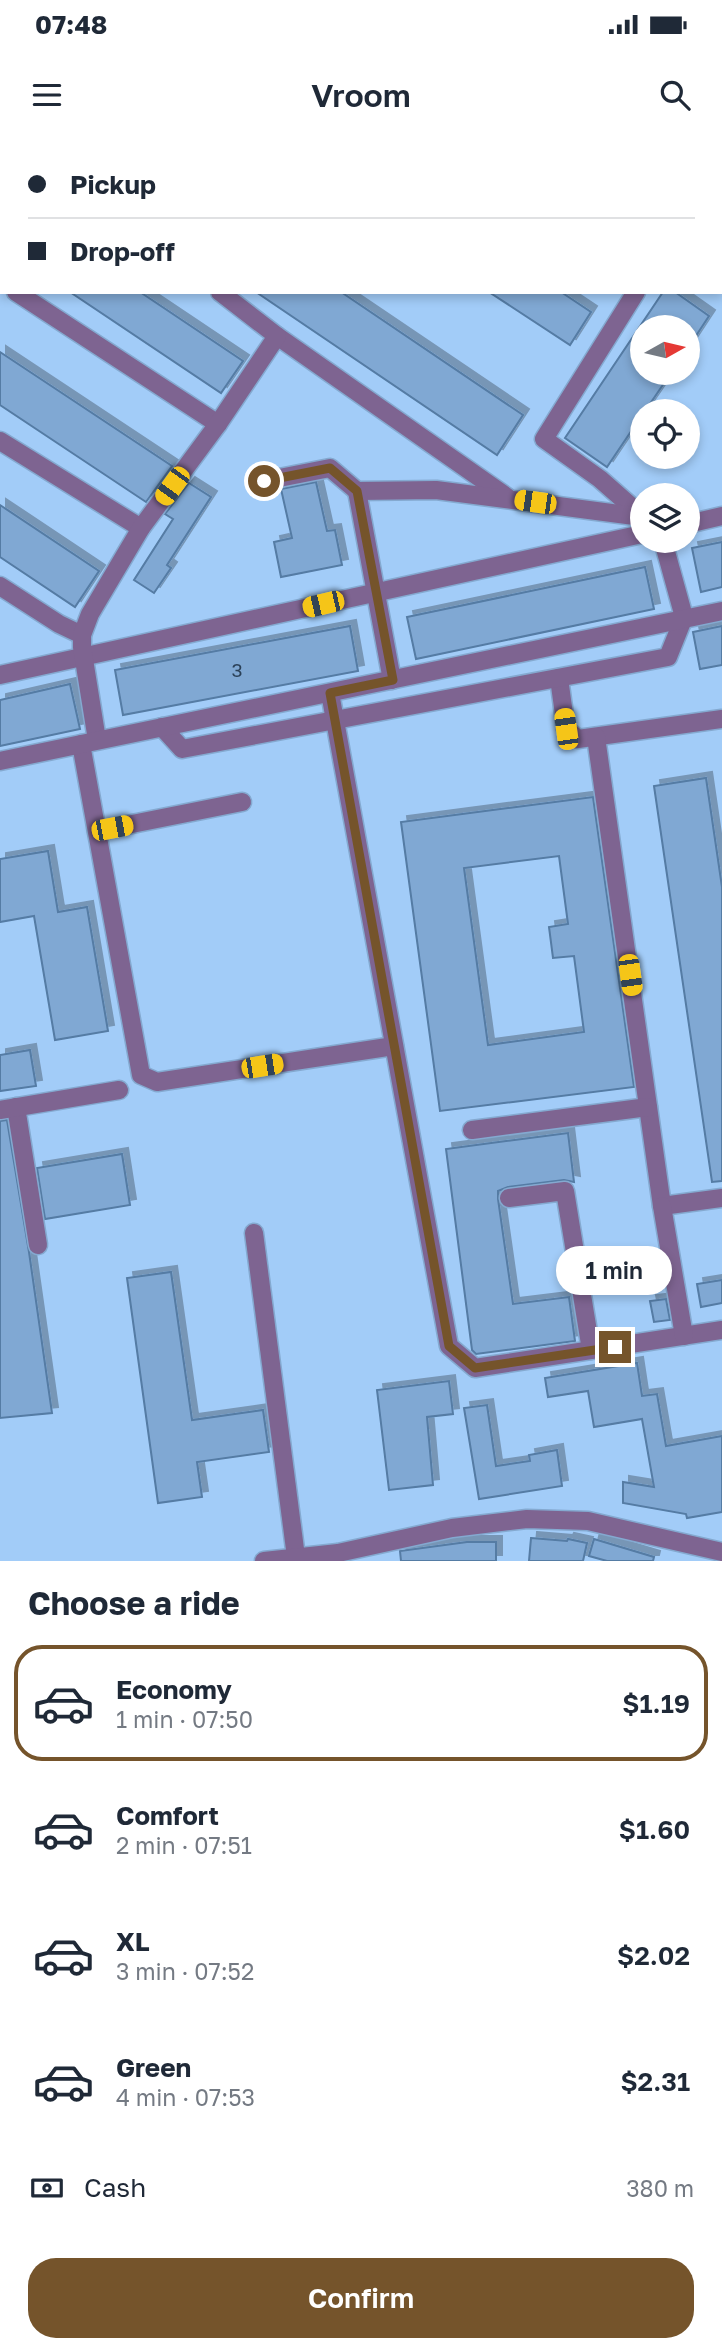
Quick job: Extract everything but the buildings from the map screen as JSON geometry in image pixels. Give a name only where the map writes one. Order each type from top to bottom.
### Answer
[{"type":"street","points":[[19,294],[218,424]]},
{"type":"street","points":[[222,294],[508,498]]},
{"type":"street","points":[[630,506],[600,479],[544,439],[635,294]]},
{"type":"street","points":[[278,336],[218,424],[141,528],[102,591],[82,635],[97,831],[141,1075],[157,1082],[394,1046]]},
{"type":"street","points":[[0,441],[141,528]]},
{"type":"street","points":[[264,481],[330,468],[357,491],[393,680]]},
{"type":"street","points":[[357,491],[436,490],[630,515]]},
{"type":"street","points":[[700,521],[722,516]]},
{"type":"street","points":[[0,675],[84,659],[630,537]]},
{"type":"street","points":[[162,727],[182,750],[668,657],[684,617],[666,553]]},
{"type":"street","points":[[0,586],[59,624],[82,635]]},
{"type":"street","points":[[0,761],[722,611]]},
{"type":"street","points":[[559,678],[566,729],[578,739],[722,719]]},
{"type":"street","points":[[330,693],[449,1346],[475,1368],[722,1330]]},
{"type":"street","points":[[596,737],[662,1206],[684,1336]]},
{"type":"street","points":[[97,831],[242,802]]},
{"type":"street","points":[[38,1245],[8,1108],[119,1090]]},
{"type":"street","points":[[472,1130],[648,1107]]},
{"type":"street","points":[[509,1198],[565,1191],[591,1350]]},
{"type":"street","points":[[662,1206],[722,1198]]},
{"type":"street","points":[[254,1233],[296,1557]]},
{"type":"street","points":[[264,1561],[296,1557],[338,1557],[452,1528],[527,1519],[589,1521],[722,1552]]},
{"type":"route","points":[[264,481],[330,468],[357,491],[393,680],[330,693],[449,1346],[475,1368],[615,1347]]}]
